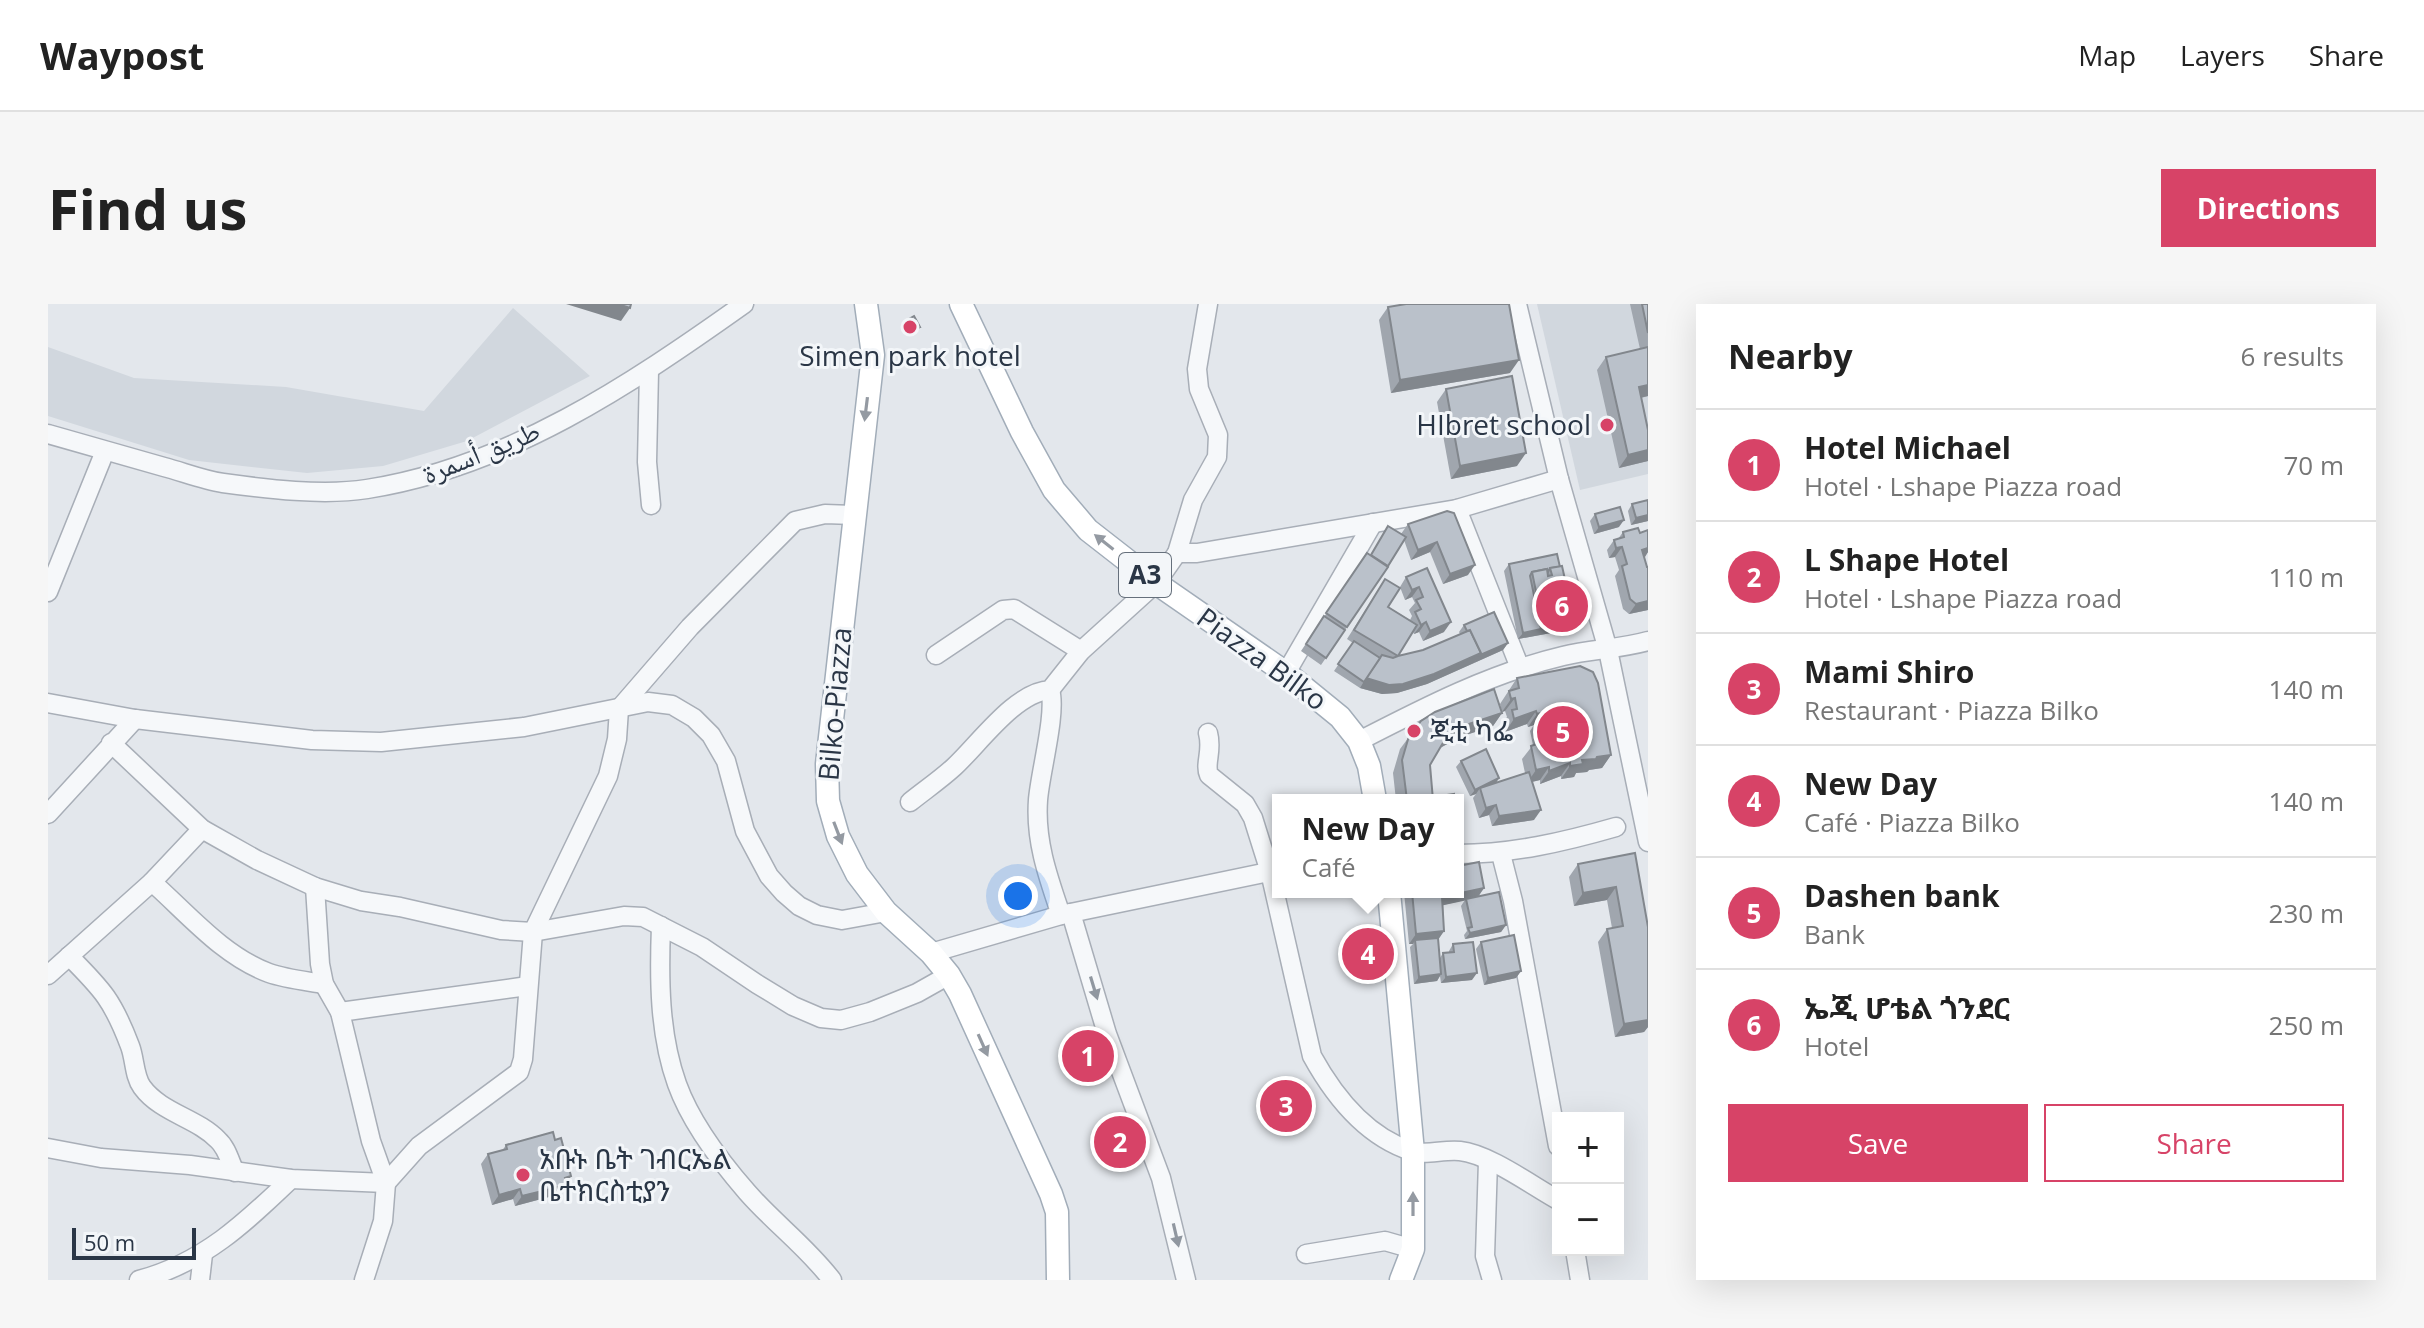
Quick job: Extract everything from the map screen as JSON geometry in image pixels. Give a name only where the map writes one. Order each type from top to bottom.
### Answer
[{"type":"main road","name":"Bilko-Piazza","points":[[866,304],[873,355],[827,764],[828,801],[838,836],[857,874],[886,912],[931,953],[960,994],[1051,1194],[1057,1212],[1058,1280]]},
{"type":"main road","name":"Piazza Bilko","points":[[961,304],[1022,432],[1054,490],[1088,530],[1156,583],[1286,673],[1340,717],[1359,741],[1369,766],[1374,794]]},
{"type":"main road","points":[[1390,898],[1413,1152],[1413,1249],[1401,1280]]},
{"type":"street","name":"طريق أسمرة","points":[[48,434],[220,482],[296,490],[364,490],[433,476],[500,450],[597,402],[649,371],[744,304]]},
{"type":"street","points":[[910,802],[955,766],[986,733],[1025,700],[1040,691],[1050,690],[1081,651],[1156,583],[1177,553],[1193,500],[1217,457],[1218,435],[1199,389],[1197,369],[1208,304]]},
{"type":"street","points":[[1517,304],[1559,479],[1608,650],[1643,802],[1647,835]]},
{"type":"street","points":[[649,371],[647,462],[651,505]]},
{"type":"street","points":[[48,592],[105,451]]},
{"type":"street","points":[[1177,553],[1197,553],[1457,509],[1559,479]]},
{"type":"street","points":[[1457,509],[1520,668]]},
{"type":"street","points":[[386,1183],[419,1146],[519,1072],[523,1059],[533,932],[608,776],[617,739],[619,709],[690,627],[795,521],[825,514],[853,515]]},
{"type":"street","points":[[1286,673],[1373,523]]},
{"type":"street","points":[[936,655],[1009,609],[1014,609],[1081,651]]},
{"type":"street","points":[[1359,741],[1443,698],[1520,668],[1566,655],[1648,641]]},
{"type":"street","points":[[1050,690],[1053,706],[1038,800],[1041,859],[1066,914],[1161,1178],[1186,1280]]},
{"type":"street","points":[[48,703],[135,719],[312,740],[381,742],[524,727],[648,702],[672,705],[694,718],[711,735],[726,761],[745,831],[769,876],[799,906],[817,915],[842,920],[886,912]]},
{"type":"street","points":[[48,814],[135,719]]},
{"type":"street","points":[[1208,733],[1212,745],[1207,769],[1209,775],[1250,810],[1272,866]]},
{"type":"street","points":[[111,743],[202,829],[257,860],[315,887],[361,901],[501,930],[533,932],[624,916],[643,917],[702,947],[793,1006],[821,1018],[841,1020],[870,1012],[917,993],[949,975]]},
{"type":"street","points":[[1464,854],[1501,854],[1616,827]]},
{"type":"street","points":[[48,975],[152,882],[202,829]]},
{"type":"street","points":[[1501,854],[1513,901],[1552,1113]]},
{"type":"street","points":[[931,953],[1066,914],[1272,871]]},
{"type":"street","points":[[152,882],[245,962],[272,974],[324,984]]},
{"type":"street","points":[[315,887],[324,984],[340,1012],[371,1141],[386,1183],[383,1221],[364,1280]]},
{"type":"street","points":[[1280,898],[1312,1056],[1344,1106],[1372,1130],[1413,1152],[1461,1150],[1488,1161],[1552,1197]]},
{"type":"street","points":[[661,926],[659,978],[667,1045],[677,1085],[693,1117],[749,1194],[832,1280]]},
{"type":"street","points":[[69,956],[106,993],[118,1014],[143,1089],[221,1142],[235,1172]]},
{"type":"street","points":[[340,1012],[528,986]]},
{"type":"street","points":[[48,1148],[101,1158],[190,1165],[291,1179],[386,1183]]},
{"type":"street","points":[[1488,1161],[1485,1256],[1492,1280]]},
{"type":"street","points":[[139,1280],[159,1277],[203,1254],[248,1220],[291,1179]]},
{"type":"street","points":[[1306,1254],[1385,1241],[1413,1249]]},
{"type":"street","points":[[200,1280],[203,1254]]},
{"type":"street","points":[[1576,1256],[1580,1280]]},
{"type":"shaded area","name":"HIbret school","points":[[1537,304],[1648,304],[1648,474],[1580,490]]},
{"type":"shaded area","points":[[513,308],[590,376],[467,441],[383,466],[307,473],[189,460],[48,416],[48,347],[134,378],[286,387],[424,411]]},
{"type":"building","points":[[1406,304],[1509,304],[1519,360],[1400,380],[1388,307]]},
{"type":"building","points":[[1642,304],[1648,304],[1648,333]]},
{"type":"building","points":[[914,316],[920,327],[907,330],[907,320]]},
{"type":"building","points":[[1648,347],[1648,385],[1639,387],[1648,430],[1648,450],[1628,455],[1606,357]]},
{"type":"building","points":[[1512,376],[1526,453],[1460,466],[1446,389]]},
{"type":"building","points":[[1648,500],[1648,515],[1636,518],[1632,504]]},
{"type":"building","points":[[1620,507],[1624,520],[1599,527],[1595,514]]},
{"type":"building","points":[[1447,511],[1454,513],[1475,565],[1450,574],[1437,542],[1418,550],[1408,524]]},
{"type":"building","points":[[1388,526],[1406,537],[1388,566],[1371,555]]},
{"type":"building","points":[[1638,528],[1640,533],[1648,530],[1648,548],[1642,550],[1648,567],[1648,601],[1636,604],[1630,599],[1622,566],[1627,564],[1622,547],[1616,548],[1614,540],[1624,537],[1623,532]]},
{"type":"building","points":[[1367,553],[1388,567],[1347,627],[1326,613]]},
{"type":"building","points":[[1557,554],[1560,567],[1550,568],[1548,572],[1547,569],[1532,572],[1530,576],[1541,629],[1523,633],[1509,564]]},
{"type":"building","points":[[1562,566],[1574,620],[1563,622],[1561,615],[1556,616],[1558,623],[1543,626],[1532,572],[1547,569],[1548,576],[1552,575],[1550,568]]},
{"type":"building","points":[[1427,568],[1451,622],[1430,631],[1426,622],[1421,625],[1415,612],[1421,609],[1416,600],[1423,597],[1419,587],[1412,590],[1406,577]]},
{"type":"building","points":[[1385,579],[1400,588],[1388,607],[1417,625],[1398,656],[1354,630]]},
{"type":"building","points":[[1494,612],[1508,643],[1478,656],[1481,653],[1470,630],[1467,631],[1464,625]]},
{"type":"building","points":[[1324,616],[1345,630],[1326,658],[1306,644]]},
{"type":"building","points":[[1470,630],[1481,653],[1403,684],[1389,685],[1366,678],[1382,655],[1398,656],[1423,650]]},
{"type":"building","points":[[1354,641],[1380,658],[1364,682],[1338,664]]},
{"type":"building","points":[[1580,666],[1593,672],[1598,683],[1611,755],[1582,760],[1583,764],[1570,766],[1570,763],[1549,771],[1549,767],[1536,770],[1531,746],[1551,739],[1551,736],[1543,738],[1539,718],[1550,716],[1549,711],[1537,714],[1536,711],[1514,719],[1512,710],[1517,709],[1515,698],[1511,699],[1509,691],[1519,688],[1517,678]]},
{"type":"building","points":[[1494,689],[1502,713],[1469,724],[1447,736],[1430,765],[1432,794],[1406,794],[1402,760],[1409,736],[1421,721],[1435,712]]},
{"type":"building","points":[[1486,749],[1499,778],[1475,790],[1461,761]]},
{"type":"building","points":[[1529,772],[1541,810],[1499,816],[1496,805],[1486,808],[1480,788]]},
{"type":"building","points":[[1635,853],[1648,927],[1648,1020],[1624,1024],[1607,929],[1623,926],[1616,887],[1583,893],[1578,864]]},
{"type":"building","points":[[1479,862],[1484,888],[1464,892],[1464,865]]},
{"type":"building","points":[[1499,892],[1506,925],[1470,933],[1468,928],[1472,927],[1466,899]]},
{"type":"building","points":[[1413,898],[1442,898],[1444,931],[1416,934]]},
{"type":"building","points":[[1514,935],[1521,971],[1488,978],[1481,942]]},
{"type":"building","points":[[1438,938],[1441,974],[1419,977],[1415,940]]},
{"type":"building","points":[[1473,942],[1477,973],[1446,977],[1443,953],[1454,952],[1453,944]]},
{"type":"building","name":"አቡኑ ቤት ገብርኤል ቤተክርስቲያን","points":[[553,1132],[555,1140],[561,1138],[571,1176],[565,1178],[567,1185],[522,1196],[520,1189],[499,1195],[488,1154],[507,1149],[506,1145]]},
{"type":"place","name":"Simen park hotel","points":[[910,327]]},
{"type":"place","name":"HIbret school","points":[[1607,425]]},
{"type":"place","name":"ኤጂ ሆቴል ጎንደር","points":[[1562,606]]},
{"type":"place","name":"ጂቲ ካፌ","points":[[1414,731]]},
{"type":"place","name":"Dashen bank","points":[[1563,732]]},
{"type":"place","name":"New Day","points":[[1368,954]]},
{"type":"place","name":"Hotel Michael","points":[[1088,1056]]},
{"type":"place","name":"Mami Shiro","points":[[1286,1106]]},
{"type":"place","name":"L Shape Hotel","points":[[1120,1142]]},
{"type":"place","name":"አቡኑ ቤት ገብርኤል ቤተክርስቲያን","points":[[523,1175]]}]
